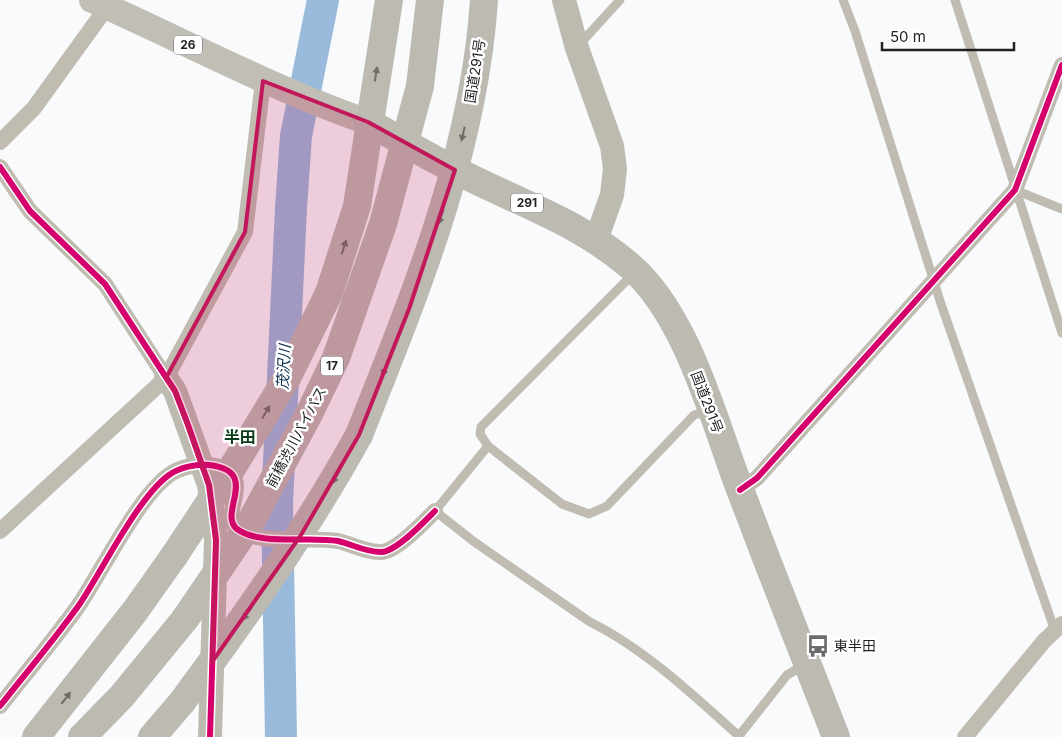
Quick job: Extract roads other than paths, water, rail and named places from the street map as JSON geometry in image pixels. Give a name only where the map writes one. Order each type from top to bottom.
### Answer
[{"type":"highway","name":"17","points":[[36,737],[135,611],[229,473],[287,378],[329,293],[357,206],[368,122],[389,0]]},
{"type":"highway","name":"前橋渋川バイパス","points":[[82,737],[122,696],[185,619],[249,525],[310,414],[336,358],[383,224],[420,86],[430,0]]},
{"type":"highway","name":"国道291号","points":[[455,170],[481,47],[484,0]]},
{"type":"highway","name":"国道291号","points":[[368,122],[455,170],[550,213],[596,240],[636,272],[672,318],[711,410],[836,737]]},
{"type":"highway","points":[[152,737],[182,702],[248,614],[301,535],[359,435],[409,310],[455,170]]},
{"type":"main road","name":"26","points":[[102,2],[274,85],[326,108],[368,122]]},
{"type":"street","points":[[564,0],[577,48],[612,146],[614,169],[612,195],[596,240]]},
{"type":"street","points":[[0,142],[34,108],[102,2]]},
{"type":"street","points":[[740,490],[758,478],[1015,190],[1062,65]]},
{"type":"street","points":[[0,531],[166,378],[245,232],[274,85]]},
{"type":"street","points":[[0,167],[30,211],[105,284],[175,391],[209,485],[216,540],[210,737]]},
{"type":"street","points":[[0,706],[78,605],[143,503],[169,475],[200,464],[223,467],[234,477],[236,484],[232,514],[234,525],[238,529],[256,537],[336,541],[382,552],[391,548],[420,527],[435,511]]},
{"type":"street","points":[[965,737],[1044,641],[1058,627]]},
{"type":"lane","points":[[577,48],[620,0]]},
{"type":"lane","points":[[843,0],[855,31],[940,301],[1058,627]]},
{"type":"lane","points":[[955,0],[1062,333]]},
{"type":"lane","points":[[1015,190],[1062,209]]},
{"type":"lane","points":[[636,272],[480,427],[480,434],[488,446],[562,504],[589,514],[607,506],[694,415],[711,410]]},
{"type":"lane","points":[[488,446],[435,511],[473,541],[590,622],[609,631],[665,673],[739,737],[787,675],[807,664]]},
{"type":"waterway","name":"茂沢川","points":[[281,737],[277,504],[291,208],[296,136],[323,0]]},
{"type":"place","name":"東半田","points":[[818,646]]},
{"type":"district","name":"半田","points":[[240,437]]}]
